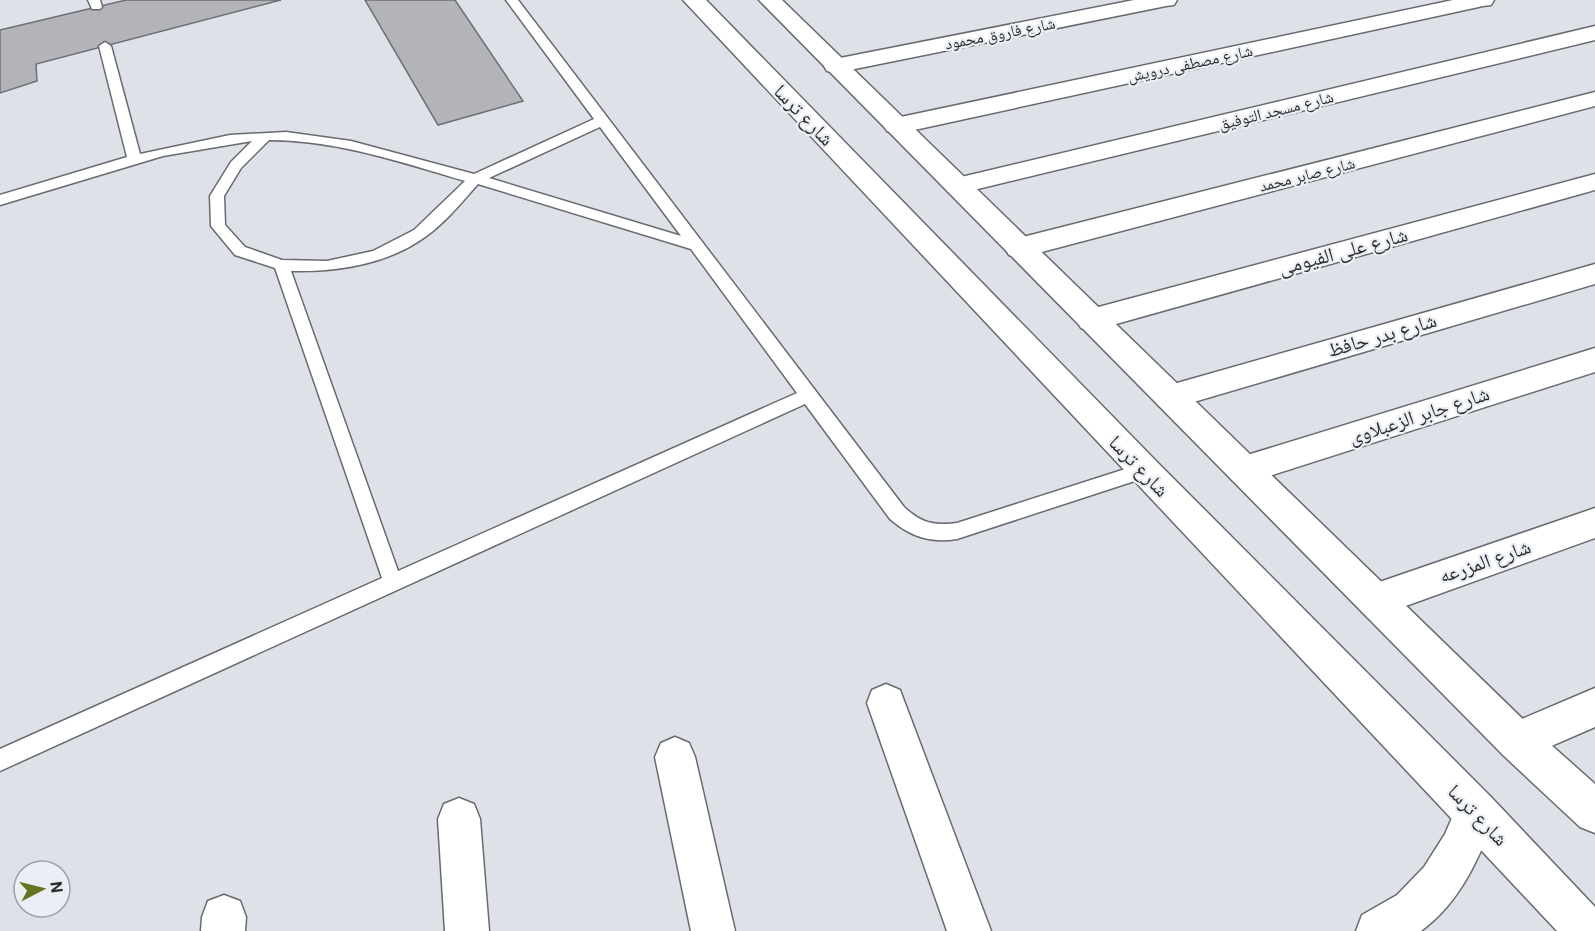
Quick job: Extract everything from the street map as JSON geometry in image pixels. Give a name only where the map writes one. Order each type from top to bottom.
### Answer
[{"type":"street","name":"شارع ترسا","points":[[694,0],[1144,471],[1476,812],[1587,931]]},
{"type":"street","points":[[770,0],[1517,741],[1589,802]]},
{"type":"street","name":"شارع فاروق محمود","points":[[835,66],[1166,0]]},
{"type":"street","name":"شارع مصطفى درويش","points":[[896,126],[1484,0]]},
{"type":"street","name":"شارع مسجد التوفيق","points":[[957,186],[1595,33]]},
{"type":"street","name":"شارع صابر محمد","points":[[1019,248],[1595,99]]},
{"type":"street","name":"شارع على الفيومى","points":[[1091,320],[1595,182]]},
{"type":"street","name":"شارع بدر حافظ","points":[[1170,397],[1595,274]]},
{"type":"street","name":"شارع جابر الزعبلاوى","points":[[1244,470],[1595,360]]},
{"type":"street","name":"شارع المزرعه","points":[[1375,600],[1595,523]]},
{"type":"street","points":[[886,703],[969,931]]},
{"type":"street","points":[[1517,741],[1595,707]]},
{"type":"street","points":[[675,757],[713,931]]},
{"type":"street","points":[[1402,928],[1447,872],[1464,843],[1476,812]]},
{"type":"street","points":[[459,819],[467,931]]},
{"type":"lane","points":[[512,0],[897,513],[912,528],[934,534],[957,531],[1144,471]]},
{"type":"lane","points":[[105,46],[135,160]]},
{"type":"lane","points":[[266,136],[236,165],[217,196],[218,226],[240,251],[280,265],[327,266],[377,255],[419,234],[475,179],[604,120]]},
{"type":"lane","points":[[0,200],[173,149],[220,140],[266,136],[308,137],[347,143],[697,246]]},
{"type":"lane","points":[[280,265],[393,583]]},
{"type":"lane","points":[[0,760],[809,395]]},
{"type":"building","points":[[126,0],[281,0],[36,64],[37,81],[0,93],[0,30]]},
{"type":"building","points":[[365,0],[455,0],[523,101],[438,125]]}]
